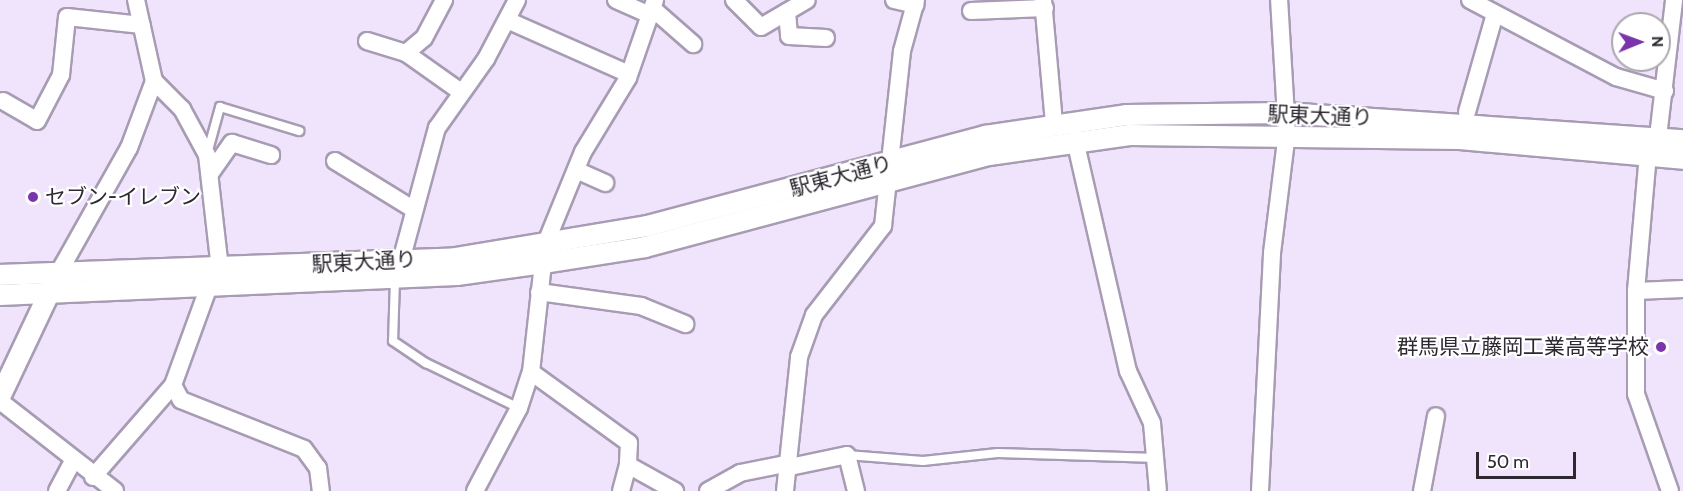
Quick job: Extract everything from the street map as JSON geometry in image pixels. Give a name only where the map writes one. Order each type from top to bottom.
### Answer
[{"type":"street","points":[[115,491],[73,461],[0,399],[59,272],[129,148],[154,81],[136,0]]},
{"type":"street","points":[[406,53],[424,38],[444,0]]},
{"type":"street","points":[[398,269],[437,128],[507,20],[517,0]]},
{"type":"street","points":[[616,0],[653,8],[693,44]]},
{"type":"street","points":[[734,0],[761,27],[807,0]]},
{"type":"street","points":[[785,491],[785,466],[799,357],[814,315],[883,226],[902,51],[916,2],[894,0]]},
{"type":"street","points":[[1260,491],[1272,253],[1287,133],[1279,0]]},
{"type":"street","points":[[1470,0],[1616,77],[1665,91]]},
{"type":"street","points":[[1658,137],[1674,0]]},
{"type":"street","points":[[970,11],[1044,4],[1054,123]]},
{"type":"street","points":[[475,491],[519,408],[531,372],[544,254],[576,170],[629,74],[653,8]]},
{"type":"street","points":[[787,12],[789,36],[826,38]]},
{"type":"street","points":[[1467,112],[1495,14]]},
{"type":"street","points":[[3,101],[37,121],[61,75],[67,17],[142,25]]},
{"type":"street","points":[[507,20],[629,74]]},
{"type":"street","points":[[367,41],[406,53],[461,92]]},
{"type":"street","points":[[93,477],[173,385],[215,275],[207,155],[182,109],[154,81]]},
{"type":"street","name":"駅東大通り","points":[[889,172],[1054,123],[1285,113],[1683,140]]},
{"type":"street","name":"駅東大通り","points":[[0,275],[59,272],[215,275],[398,269],[544,254],[733,206],[889,172],[1075,140],[1287,133],[1460,139],[1683,159]]},
{"type":"street","points":[[1075,140],[1128,371],[1152,423],[1157,458],[1158,491]]},
{"type":"street","points":[[210,174],[232,143],[271,155]]},
{"type":"street","points":[[1648,155],[1635,291],[1636,394],[1670,491]]},
{"type":"street","points":[[335,161],[413,209]]},
{"type":"street","points":[[576,170],[605,183]]},
{"type":"street","name":"駅東大通り","points":[[0,295],[48,295],[215,275]]},
{"type":"street","points":[[1635,291],[1683,289]]},
{"type":"street","points":[[539,292],[641,306],[685,324]]},
{"type":"street","points":[[531,372],[629,443],[628,465],[621,491]]},
{"type":"street","points":[[173,385],[181,400],[304,449],[318,468],[321,491]]},
{"type":"street","points":[[1422,491],[1436,416]]},
{"type":"street","points":[[708,491],[740,473],[847,455],[856,491]]},
{"type":"street","points":[[57,491],[73,461]]},
{"type":"street","points":[[628,465],[675,491]]},
{"type":"lane","points":[[207,155],[220,107],[299,131]]},
{"type":"lane","points":[[398,269],[393,340],[426,363],[519,408]]},
{"type":"lane","points":[[847,455],[923,462],[998,453],[1157,458]]},
{"type":"place","name":"セブン-イレブン","points":[[33,197]]},
{"type":"place","name":"群馬県立藤岡工業高等学校","points":[[1661,347]]}]
